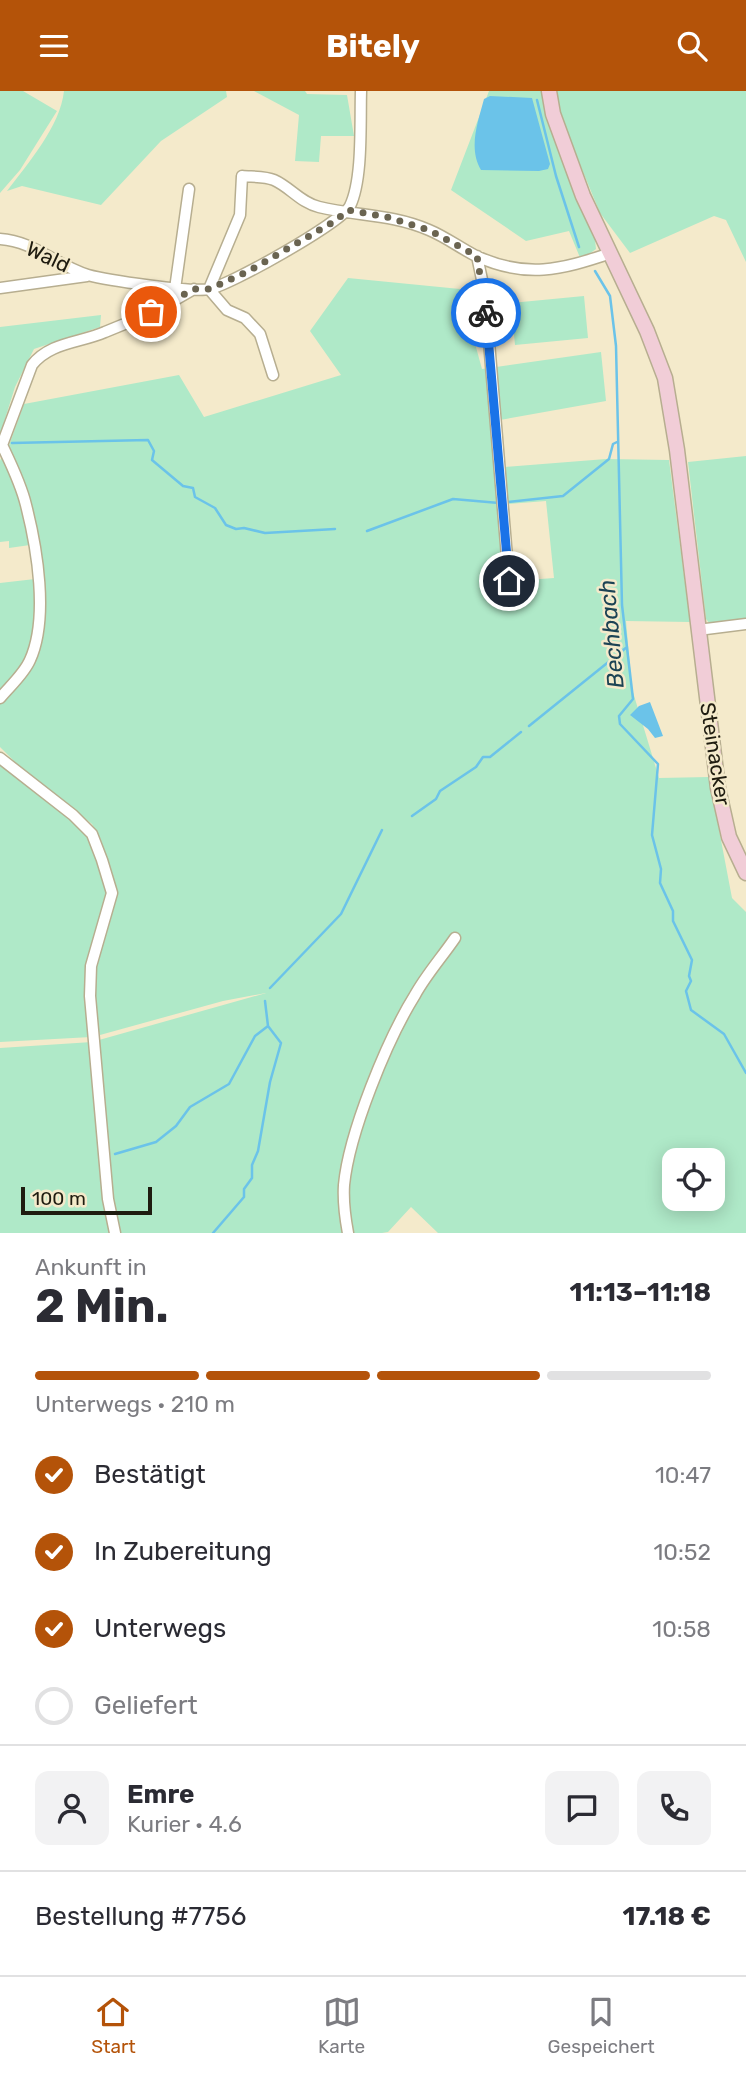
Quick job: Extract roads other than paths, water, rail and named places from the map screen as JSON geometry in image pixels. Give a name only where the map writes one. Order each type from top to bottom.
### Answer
[{"type":"main road","name":"Steinacker","points":[[549,91],[579,188],[647,331],[665,378],[677,450],[718,788],[729,837],[746,873]]},
{"type":"street","points":[[89,275],[175,289],[209,289],[260,265],[335,221],[348,210],[356,191],[361,91]]},
{"type":"street","points":[[209,289],[240,215],[242,176],[273,179],[305,202],[319,207],[387,217],[429,230],[477,256],[506,266],[542,272],[611,253]]},
{"type":"street","points":[[175,289],[189,189]]},
{"type":"street","name":"Wald","points":[[0,239],[39,249],[61,264],[89,275]]},
{"type":"street","points":[[477,256],[485,294],[509,581]]},
{"type":"street","name":"Wald","points":[[0,289],[89,275]]},
{"type":"street","points":[[0,698],[30,661],[38,616],[40,595],[26,504],[2,445],[32,365],[39,356],[58,346],[102,334],[194,289]]},
{"type":"street","points":[[209,289],[227,310],[245,318],[260,334],[273,375]]},
{"type":"street","points":[[698,630],[746,624]]},
{"type":"street","points":[[0,758],[73,815],[92,834],[112,893],[91,966],[94,1039],[108,1199],[115,1233]]},
{"type":"street","points":[[348,1233],[344,1183],[350,1155],[381,1063],[415,995],[455,939]]},
{"type":"water","points":[[490,96],[532,98],[550,164],[548,169],[481,170],[475,153],[475,135],[484,99]]},
{"type":"water","points":[[650,702],[663,736],[655,738],[630,715],[639,706]]},
{"type":"waterway","name":"Bechbach","points":[[537,100],[556,176],[579,247]]},
{"type":"waterway","name":"Bechbach","points":[[595,271],[610,296],[616,346],[622,605],[633,699],[619,716],[620,724],[658,764],[652,835],[661,869],[660,883],[673,911],[673,921],[692,960],[689,976],[691,981],[686,991],[691,1010],[724,1034],[746,1073]]},
{"type":"waterway","points":[[12,443],[148,440],[154,451],[152,460],[183,486],[193,488],[195,497],[215,508],[226,525],[265,533],[335,529]]},
{"type":"waterway","points":[[507,502],[563,496],[609,459],[613,444],[617,442]]},
{"type":"waterway","points":[[367,531],[453,499],[499,503]]},
{"type":"waterway","points":[[529,726],[627,647]]},
{"type":"waterway","points":[[412,816],[436,799],[440,791],[476,767],[483,757],[490,757],[521,732]]},
{"type":"waterway","points":[[270,988],[341,914],[382,830]]},
{"type":"waterway","points":[[213,1233],[244,1197],[244,1189],[252,1178],[252,1165],[258,1151],[270,1082],[281,1043],[268,1026],[265,1001]]},
{"type":"waterway","points":[[115,1154],[156,1142],[176,1126],[190,1107],[229,1084],[255,1036],[268,1026]]}]
